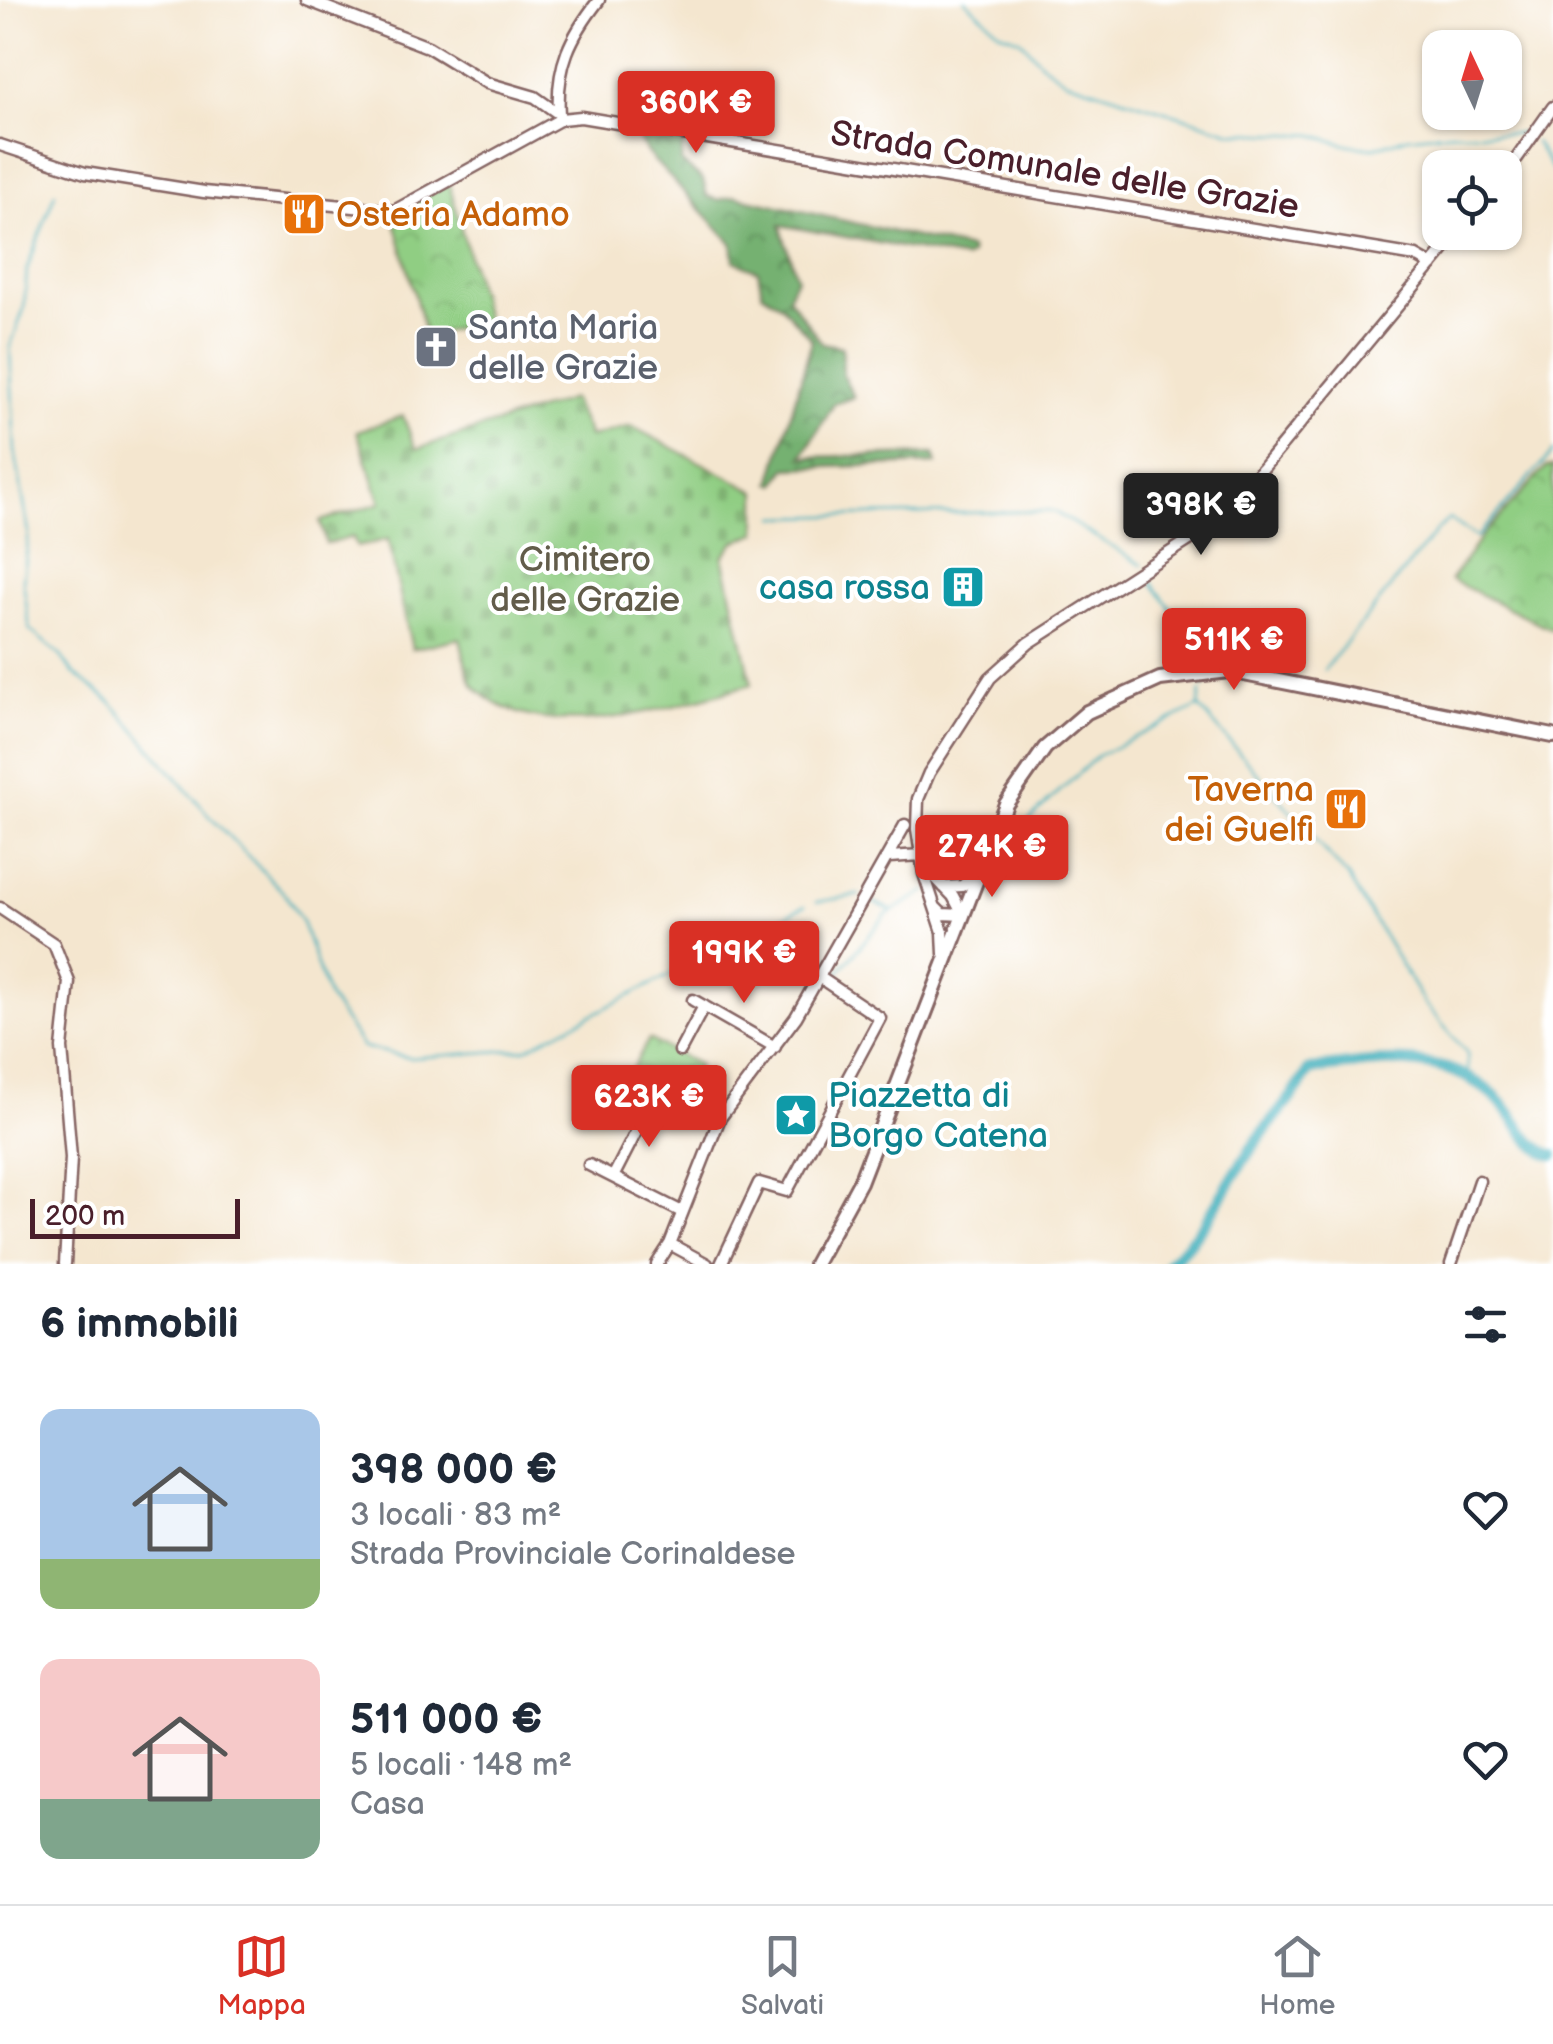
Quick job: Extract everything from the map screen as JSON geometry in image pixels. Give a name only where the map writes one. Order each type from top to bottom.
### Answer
[{"type":"main road","points":[[815,1264],[860,1182],[1006,804],[1046,748],[1106,701],[1160,678],[1230,671],[1553,736]]},
{"type":"street","points":[[307,0],[428,48],[487,83],[535,98],[560,117]]},
{"type":"street","points":[[560,117],[559,77],[567,43],[598,0]]},
{"type":"street","points":[[1522,151],[1553,107]]},
{"type":"street","points":[[0,145],[85,173],[204,192],[394,211],[560,117]]},
{"type":"street","name":"Strada Comunale delle Grazie","points":[[560,117],[582,117],[1130,206],[1416,256],[1432,265]]},
{"type":"street","points":[[942,970],[945,945],[922,855],[918,800],[928,774],[990,678],[1029,643],[1219,522],[1444,250]]},
{"type":"street","points":[[657,1264],[670,1244],[720,1118],[775,1048],[905,826]]},
{"type":"street","points":[[889,856],[922,855]]},
{"type":"street","points":[[922,855],[926,869],[944,887],[963,916]]},
{"type":"street","points":[[944,887],[968,884],[982,868]]},
{"type":"street","points":[[935,906],[942,914],[963,916]]},
{"type":"street","points":[[0,908],[54,944],[69,982],[62,1048],[71,1176],[64,1264]]},
{"type":"street","points":[[721,1264],[760,1183],[787,1191],[880,1018],[818,977]]},
{"type":"street","points":[[693,1000],[775,1048]]},
{"type":"street","points":[[680,1051],[704,1006]]},
{"type":"street","points":[[613,1177],[650,1105]]},
{"type":"street","points":[[589,1165],[682,1212]]},
{"type":"street","points":[[1450,1264],[1479,1181]]},
{"type":"street","points":[[670,1244],[706,1264]]},
{"type":"green space","points":[[633,129],[684,136],[681,162],[703,180],[707,196],[717,200],[735,196],[970,249],[971,255],[965,259],[780,225],[797,278],[788,297],[822,343],[842,347],[843,375],[854,397],[834,404],[802,457],[934,454],[937,464],[787,468],[776,484],[771,483],[812,340],[781,305],[762,293],[758,271],[734,261],[732,243],[648,154]]},
{"type":"green space","points":[[449,183],[486,320],[426,337],[393,214]]},
{"type":"green space","name":"Cimitero delle Grazie","points":[[572,399],[590,437],[631,426],[757,492],[757,533],[734,542],[723,557],[752,684],[611,718],[537,718],[504,708],[473,685],[460,638],[412,649],[388,539],[357,547],[353,537],[326,544],[320,521],[381,503],[357,431],[403,416],[416,449]]},
{"type":"green space","points":[[1553,466],[1553,630],[1451,580],[1482,536],[1546,467]]},
{"type":"green space","points":[[649,1039],[699,1065],[684,1086],[693,1092],[677,1119],[621,1088]]},
{"type":"waterway","points":[[965,0],[1000,32],[1020,39],[1041,63],[1065,80],[1232,132],[1314,135],[1374,148],[1407,137],[1453,132],[1527,134]]},
{"type":"waterway","points":[[1535,142],[1553,171]]},
{"type":"waterway","points":[[55,193],[27,269],[24,309],[10,347],[15,451],[29,533],[23,581],[30,630],[61,656],[73,673],[111,702],[214,821],[285,894],[302,922],[328,997],[363,1047],[410,1058],[525,1049],[805,906]]},
{"type":"waterway","points":[[1324,670],[1437,530],[1449,519],[1477,537],[1553,452]]},
{"type":"waterway","points":[[776,517],[1053,511],[1142,565]]},
{"type":"waterway","points":[[1147,576],[1202,651],[1203,667]]},
{"type":"waterway","points":[[1203,678],[1204,687]]},
{"type":"waterway","points":[[1199,705],[1201,692]]},
{"type":"waterway","points":[[994,853],[1097,756],[1198,707]]},
{"type":"waterway","points":[[1199,707],[1348,877],[1424,1003],[1467,1053],[1468,1078]]},
{"type":"waterway","points":[[946,880],[973,866]]},
{"type":"waterway","points":[[834,978],[886,915],[926,891]]},
{"type":"waterway","points":[[817,902],[859,895]]},
{"type":"waterway","points":[[867,899],[890,910]]},
{"type":"waterway","points":[[1168,1264],[1205,1222],[1254,1145],[1309,1070],[1388,1062],[1439,1067],[1462,1075],[1485,1088],[1532,1142],[1553,1155]]},
{"type":"place","name":"Osteria Adamo","points":[[304,214]]},
{"type":"place","name":"Santa Maria delle Grazie","points":[[436,347]]},
{"type":"place","name":"casa rossa","points":[[963,587]]},
{"type":"place","name":"Taverna dei Guelfi","points":[[1346,809]]},
{"type":"place","name":"Piazzetta di Borgo Catena","points":[[796,1115]]}]
